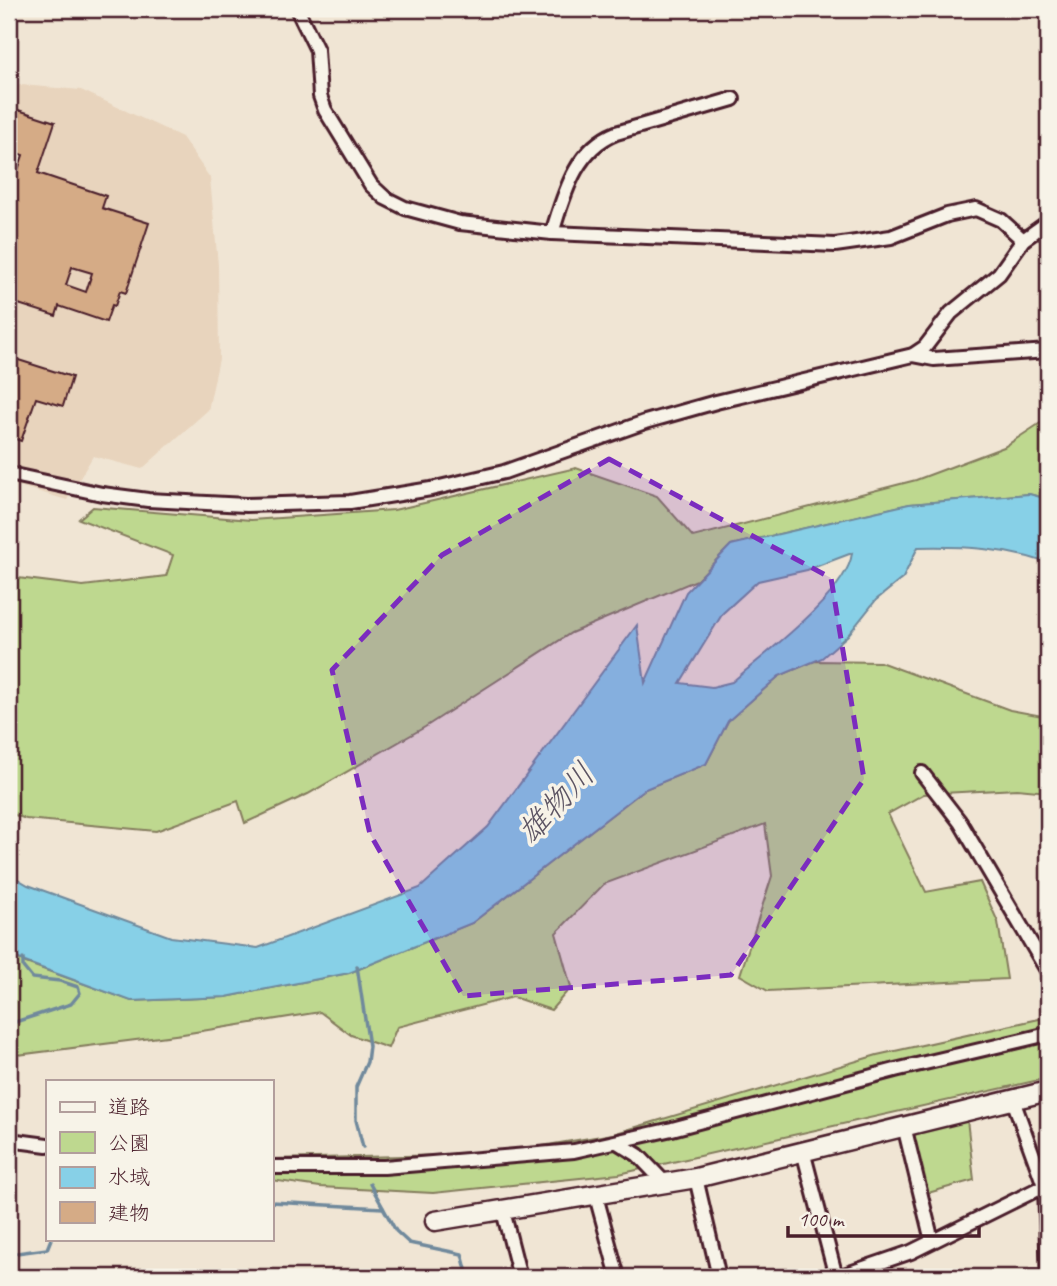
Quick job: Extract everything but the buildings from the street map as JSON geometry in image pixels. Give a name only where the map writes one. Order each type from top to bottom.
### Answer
[{"type":"street","points":[[298,9],[317,50],[320,96],[325,110],[371,185],[385,198],[405,208],[460,223],[552,233],[835,245],[891,237],[947,215],[976,209],[1001,220],[1023,240]]},
{"type":"street","points":[[552,233],[573,175],[598,141],[616,133],[733,99]]},
{"type":"street","points":[[9,474],[103,494],[148,500],[246,505],[350,502],[431,489],[504,472],[645,422],[716,402],[913,355],[925,347],[951,313],[999,274],[1023,240],[1048,222]]},
{"type":"street","points":[[913,355],[934,359],[1048,351]]},
{"type":"street","points":[[922,773],[960,822],[1048,972]]},
{"type":"street","points":[[273,1167],[384,1167],[574,1151],[1017,1039],[1048,1034]]},
{"type":"street","points":[[435,1221],[696,1178],[1048,1091]]},
{"type":"street","points":[[1013,1100],[1046,1188],[1048,1277]]},
{"type":"street","points":[[904,1126],[932,1241]]},
{"type":"street","points":[[9,1140],[46,1145]]},
{"type":"street","points":[[617,1142],[638,1155],[665,1183]]},
{"type":"street","points":[[803,1151],[837,1277],[911,1252],[1036,1190],[1046,1188]]},
{"type":"street","points":[[696,1178],[719,1277]]},
{"type":"street","points":[[596,1196],[618,1277]]},
{"type":"street","points":[[503,1211],[520,1277]]},
{"type":"highlighted area","points":[[609,459],[831,578],[864,779],[731,975],[463,996],[370,834],[332,670],[442,555]]},
{"type":"shaded area","points":[[9,84],[81,90],[182,137],[210,178],[218,265],[219,359],[208,410],[142,469],[93,456],[67,500],[9,483]]},
{"type":"green space","points":[[1048,418],[1048,499],[1029,494],[910,504],[731,545],[697,580],[571,633],[425,727],[308,794],[245,823],[238,801],[156,831],[26,819],[9,813],[9,577],[83,586],[166,576],[173,555],[79,519],[93,507],[251,520],[394,510],[576,468],[657,496],[693,537],[916,480],[1004,447]]},
{"type":"green space","points":[[815,661],[880,662],[1010,710],[1048,717],[1048,792],[1017,789],[924,794],[888,814],[926,892],[980,882],[998,922],[1007,979],[768,991],[740,975],[772,876],[765,824],[604,884],[556,933],[571,987],[551,1010],[513,997],[397,1027],[388,1048],[351,1035],[320,1012],[183,1034],[9,1056],[9,953],[26,963],[132,1001],[226,997],[349,973],[472,923],[645,789],[706,764],[728,721],[779,676]]},
{"type":"green space","points":[[1048,1017],[1048,1078],[619,1174],[433,1193],[320,1187],[273,1180],[273,1159],[494,1154],[613,1134],[877,1055]]},
{"type":"green space","points":[[966,1111],[974,1180],[921,1195],[904,1126]]},
{"type":"water","name":"雄物川","points":[[1029,494],[1048,499],[1048,563],[984,549],[918,547],[903,578],[876,600],[848,635],[822,658],[779,676],[728,721],[706,764],[645,789],[472,923],[349,973],[226,997],[131,1001],[9,954],[9,874],[28,885],[171,937],[258,948],[420,888],[488,827],[637,625],[645,683],[686,592],[731,545],[909,504]],"holes":[[[852,553],[847,569],[836,586],[802,622],[732,682],[712,687],[680,683],[723,613],[758,581],[807,570]]]},
{"type":"waterway","points":[[9,1024],[71,1004],[80,993],[78,987],[60,981],[32,978],[23,967],[23,959]]},
{"type":"waterway","points":[[357,966],[369,1046],[367,1062],[356,1087],[356,1120],[363,1147]]},
{"type":"waterway","points":[[370,1184],[396,1231],[409,1243],[462,1254],[468,1277]]},
{"type":"waterway","points":[[273,1202],[383,1208]]},
{"type":"waterway","points":[[9,1254],[47,1249],[51,1240]]}]
